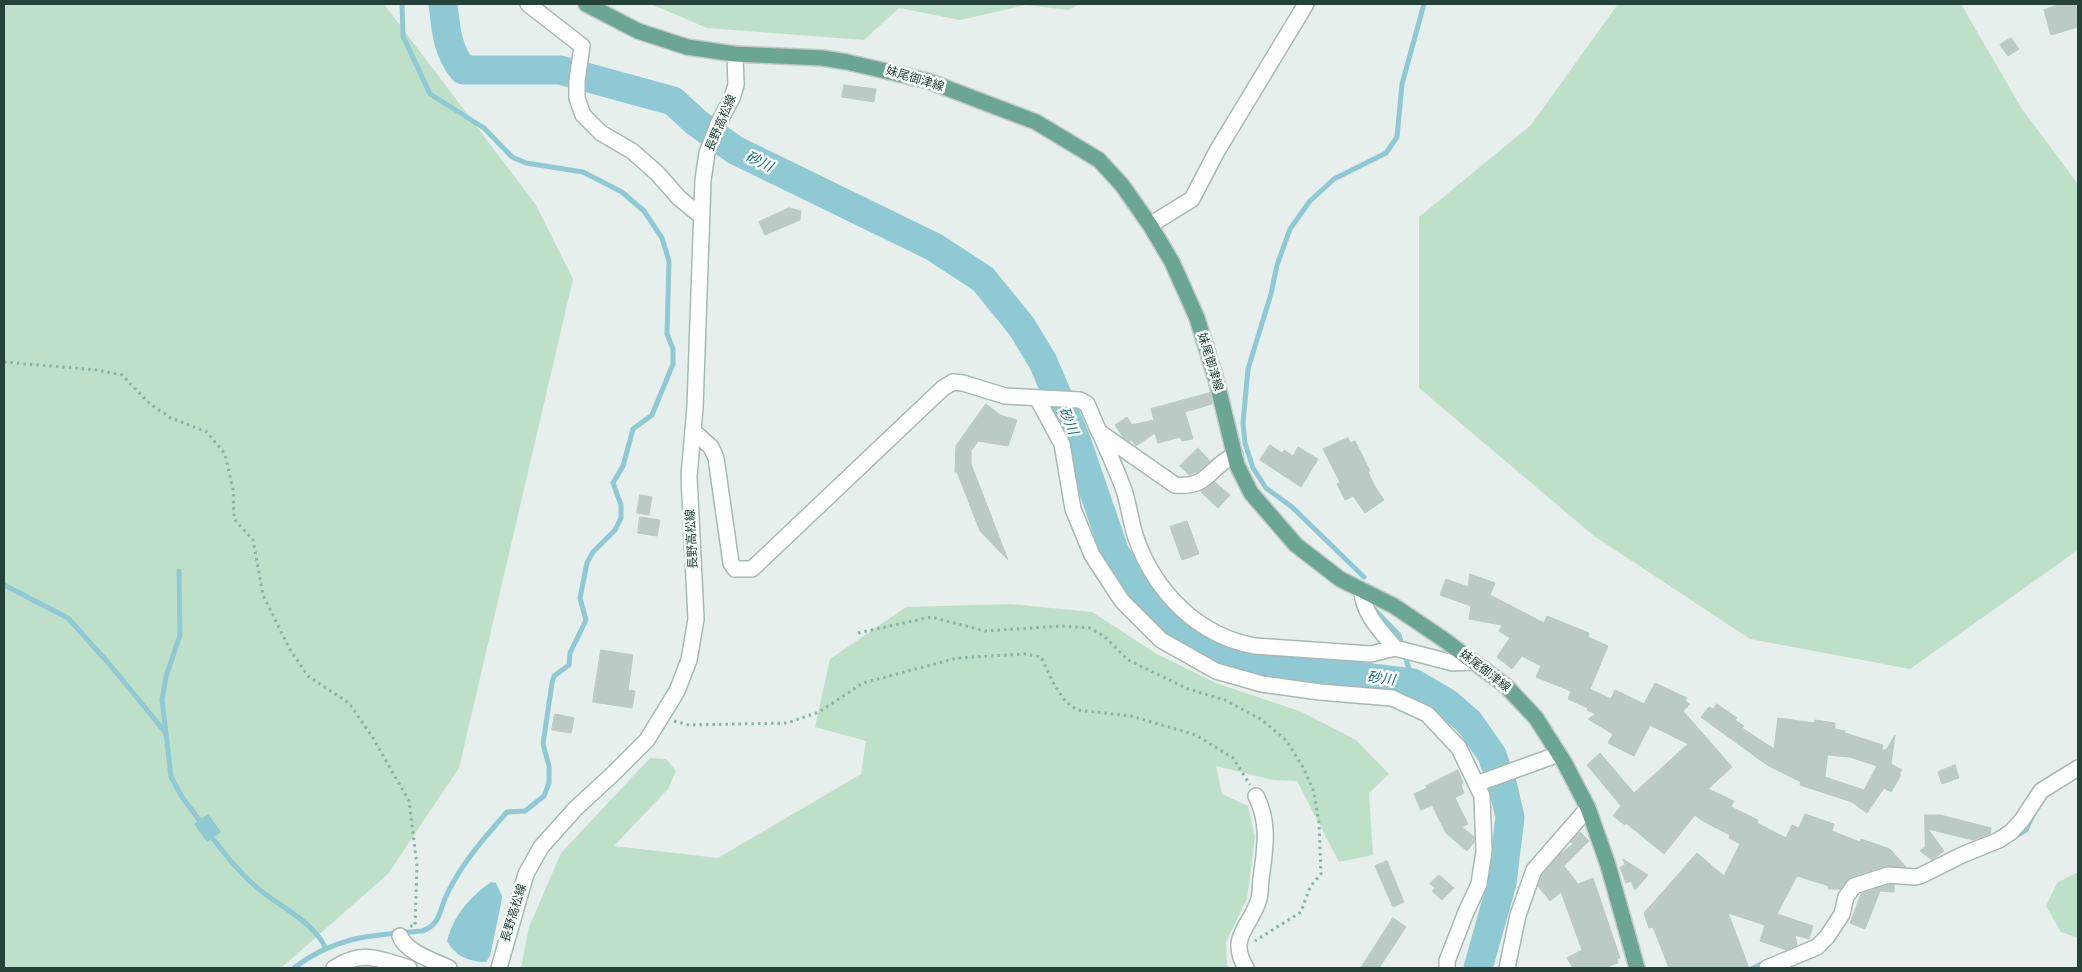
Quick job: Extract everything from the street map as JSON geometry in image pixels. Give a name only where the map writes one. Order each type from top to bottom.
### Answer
[{"type":"main road","name":"妹尾御津線","points":[[586,4],[638,31],[687,47],[735,54],[822,58],[873,67],[928,81],[1036,122],[1100,160],[1122,184],[1172,262],[1197,318],[1218,383],[1237,464],[1251,493],[1296,545],[1340,580],[1394,606],[1443,639],[1506,686],[1536,718],[1559,754],[1588,808],[1608,865],[1637,968]]},
{"type":"street","points":[[528,4],[582,46],[577,98],[579,106],[591,124],[632,152],[658,173],[679,198],[701,216]]},
{"type":"street","points":[[1150,225],[1192,199],[1217,151],[1306,4]]},
{"type":"street","name":"長野高松線","points":[[499,968],[526,874],[541,847],[576,808],[647,740],[677,691],[689,660],[696,619],[689,476],[693,431],[703,180],[708,152],[736,85],[735,54]]},
{"type":"street","points":[[693,431],[711,447],[716,458],[731,563],[735,569],[744,570],[752,569],[943,388],[953,382],[1006,396],[1080,400],[1087,404],[1100,432],[1124,491],[1136,538],[1149,569],[1165,594],[1183,611],[1214,632],[1238,643],[1246,644],[1371,654],[1395,648],[1453,663],[1473,662]]},
{"type":"street","points":[[1037,398],[1062,444],[1073,509],[1092,555],[1122,601],[1160,640],[1216,671],[1262,684],[1310,691],[1392,698],[1427,714],[1459,748],[1482,796],[1484,851],[1479,884],[1466,912],[1447,968]]},
{"type":"street","points":[[1100,432],[1175,485],[1196,485],[1206,478],[1221,461],[1235,454]]},
{"type":"street","points":[[1362,591],[1363,600],[1374,623],[1395,648]]},
{"type":"street","points":[[1476,784],[1559,754]]},
{"type":"street","points":[[1767,968],[1818,947],[1842,914],[1846,897],[1854,886],[1888,875],[1914,878],[1998,840],[2011,832],[2022,820],[2041,791],[2078,768]]},
{"type":"street","points":[[1244,966],[1237,946],[1243,928],[1258,901],[1266,842],[1263,810],[1256,796]]},
{"type":"street","points":[[1506,968],[1518,915],[1534,870],[1588,808]]},
{"type":"street","points":[[403,931],[402,940],[409,948],[449,968]]},
{"type":"street","points":[[334,968],[349,959],[370,956],[409,968]]},
{"type":"path","points":[[4,362],[97,370],[122,375],[150,404],[170,418],[207,432],[225,454],[233,489],[234,519],[253,540],[263,595],[289,648],[308,676],[349,703],[373,738],[409,801],[417,866],[415,926],[403,931]]},
{"type":"path","points":[[858,633],[931,617],[985,631],[1062,626],[1090,628],[1104,636],[1128,660],[1188,689],[1225,700],[1262,720],[1287,741],[1304,769],[1314,792],[1319,823],[1321,874],[1310,887],[1302,912],[1253,943],[1244,966]]},
{"type":"path","points":[[662,718],[689,725],[787,723],[819,712],[863,683],[957,658],[1025,654],[1041,657],[1054,686],[1065,701],[1077,710],[1131,716],[1196,735],[1233,758],[1256,796]]},
{"type":"green space","points":[[4,4],[384,4],[536,205],[573,279],[459,768],[388,874],[281,968],[4,968]]},
{"type":"green space","points":[[651,4],[1080,4],[1069,10],[1026,5],[960,20],[899,8],[864,40],[707,28]]},
{"type":"green space","points":[[1618,4],[1961,4],[2022,109],[2078,184],[2078,550],[1910,669],[1750,639],[1594,536],[1419,388],[1419,217],[1531,125]]},
{"type":"green space","points":[[1011,604],[1092,612],[1157,654],[1216,683],[1302,712],[1356,740],[1389,774],[1369,793],[1373,855],[1339,862],[1297,781],[1273,780],[1216,766],[1222,794],[1248,806],[1255,837],[1247,899],[1226,942],[1227,965],[1229,968],[521,968],[529,927],[561,853],[650,758],[666,759],[676,771],[668,789],[614,846],[718,858],[861,774],[866,741],[815,727],[830,659],[906,607]]},
{"type":"green space","points":[[2078,872],[2078,938],[2061,932],[2046,906],[2057,883]]},
{"type":"water","points":[[208,814],[221,832],[207,842],[194,824]]},
{"type":"water","points":[[491,882],[496,883],[502,896],[490,956],[486,962],[474,961],[458,954],[447,941],[454,923],[463,908]]},
{"type":"building","points":[[2061,4],[2078,4],[2078,27],[2051,35],[2044,10]]},
{"type":"building","points":[[2011,38],[2019,49],[2008,56],[2000,45]]},
{"type":"building","points":[[844,85],[876,89],[874,102],[842,97]]},
{"type":"building","points":[[789,208],[801,211],[800,220],[765,235],[759,222]]},
{"type":"building","points":[[1210,393],[1212,404],[1185,412],[1193,439],[1182,441],[1180,437],[1158,443],[1155,433],[1136,446],[1131,440],[1129,442],[1123,437],[1115,425],[1127,417],[1132,425],[1154,420],[1151,409]]},
{"type":"building","points":[[986,404],[1000,415],[1017,420],[1008,446],[978,441],[971,451],[971,464],[1008,560],[980,531],[957,472],[955,472],[956,446]]},
{"type":"building","points":[[1348,438],[1350,443],[1355,441],[1370,471],[1368,472],[1374,485],[1384,500],[1365,513],[1353,496],[1345,500],[1337,484],[1340,482],[1323,449]]},
{"type":"building","points":[[1270,445],[1282,453],[1284,450],[1293,456],[1298,447],[1318,459],[1301,487],[1260,460]]},
{"type":"building","points":[[1198,448],[1210,461],[1197,472],[1189,475],[1180,466]]},
{"type":"building","points":[[1215,482],[1230,495],[1218,508],[1201,492]]},
{"type":"building","points":[[640,495],[652,497],[649,515],[637,513]]},
{"type":"building","points":[[640,517],[660,520],[657,536],[638,533]]},
{"type":"building","points":[[1187,521],[1199,554],[1182,560],[1170,527]]},
{"type":"building","points":[[1470,574],[1495,583],[1490,595],[1544,623],[1547,616],[1589,633],[1588,637],[1608,646],[1590,689],[1611,699],[1615,690],[1644,704],[1655,683],[1687,698],[1685,701],[1690,704],[1683,711],[1732,767],[1708,789],[1734,801],[1731,807],[1758,820],[1757,823],[1786,838],[1792,825],[1799,828],[1805,814],[1834,824],[1832,831],[1860,842],[1861,839],[1890,849],[1906,867],[1885,866],[1851,877],[1840,889],[1828,889],[1829,886],[1797,876],[1777,914],[1813,926],[1809,939],[1795,935],[1797,945],[1787,950],[1760,941],[1765,925],[1728,913],[1749,968],[1669,968],[1653,927],[1649,928],[1644,913],[1697,853],[1724,876],[1740,844],[1729,838],[1730,835],[1695,815],[1664,854],[1626,823],[1625,825],[1613,816],[1621,806],[1587,765],[1600,753],[1634,793],[1688,744],[1650,725],[1634,756],[1608,743],[1613,734],[1588,719],[1596,714],[1587,710],[1588,708],[1568,699],[1571,691],[1536,677],[1541,666],[1522,656],[1512,669],[1497,657],[1510,638],[1499,631],[1502,625],[1469,619],[1471,606],[1440,595],[1446,579],[1468,587]]},
{"type":"building","points":[[601,650],[633,655],[628,690],[635,691],[632,708],[593,702]]},
{"type":"building","points":[[1717,704],[1737,718],[1735,720],[1744,726],[1742,728],[1774,749],[1778,718],[1814,723],[1815,720],[1835,723],[1835,729],[1883,745],[1882,750],[1886,750],[1895,735],[1891,764],[1902,770],[1899,774],[1901,775],[1891,792],[1884,788],[1867,813],[1852,802],[1800,785],[1801,782],[1767,765],[1701,717],[1709,707],[1713,709]],"holes":[[[1828,755],[1850,757],[1877,766],[1864,790],[1825,777]]]},
{"type":"building","points":[[555,714],[574,718],[571,733],[552,730]]},
{"type":"building","points":[[1955,765],[1959,778],[1942,784],[1938,772]]},
{"type":"building","points":[[1458,770],[1463,783],[1461,785],[1464,793],[1455,798],[1468,824],[1462,827],[1474,837],[1474,842],[1467,851],[1446,833],[1432,805],[1421,810],[1414,794]]},
{"type":"building","points":[[1925,815],[1940,815],[1991,828],[1990,834],[1973,840],[1928,829],[1944,851],[1932,860],[1920,851],[1925,847]]},
{"type":"building","points":[[1580,832],[1589,841],[1564,866],[1578,884],[1593,878],[1620,958],[1617,959],[1618,963],[1604,968],[1573,968],[1567,958],[1582,950],[1561,892],[1550,901],[1538,886],[1542,875],[1559,855],[1573,844],[1571,842]]},
{"type":"building","points":[[1623,859],[1648,875],[1635,890],[1631,881],[1626,883],[1620,867],[1625,865]]},
{"type":"building","points":[[1387,861],[1404,902],[1393,907],[1375,866]]},
{"type":"building","points":[[1439,875],[1454,888],[1442,900],[1432,891],[1435,888],[1430,884]]},
{"type":"building","points":[[1889,884],[1894,885],[1894,892],[1880,891],[1865,929],[1850,923],[1861,894]]},
{"type":"building","points":[[1393,918],[1406,927],[1379,968],[1361,968]]},
{"type":"waterway","points":[[294,968],[309,957],[340,943],[371,936],[422,931],[433,925],[459,872],[498,822],[507,812],[525,811],[544,796],[549,783],[549,766],[543,744],[552,683],[554,676],[569,665],[570,653],[586,620],[580,598],[587,563],[593,552],[615,530],[621,518],[621,505],[613,483],[623,466],[633,429],[652,415],[673,364],[673,349],[667,334],[669,261],[662,238],[644,211],[622,192],[583,172],[526,163],[512,157],[484,128],[430,94],[403,36],[402,4]]},
{"type":"waterway","name":"砂川","points":[[443,4],[450,47],[463,70],[560,70],[673,101],[697,123],[735,150],[934,247],[983,279],[1022,327],[1043,362],[1075,437],[1115,553],[1150,604],[1187,634],[1232,657],[1297,669],[1413,683],[1447,703],[1469,722],[1492,755],[1503,787],[1510,817],[1502,883],[1478,968]]},
{"type":"waterway","points":[[1364,577],[1292,507],[1266,488],[1253,468],[1245,443],[1243,423],[1248,369],[1271,294],[1277,265],[1290,229],[1310,201],[1334,179],[1386,153],[1397,137],[1402,84],[1424,4]]},
{"type":"waterway","points":[[179,571],[180,635],[166,677],[162,700],[171,777],[182,797],[203,825]]},
{"type":"waterway","points":[[4,585],[68,618],[111,666],[165,732]]},
{"type":"waterway","points":[[1371,606],[1399,635],[1413,683]]},
{"type":"waterway","points":[[2011,839],[2026,830],[2034,813]]},
{"type":"waterway","points":[[208,832],[248,879],[263,893],[304,922],[320,939],[326,949]]},
{"type":"waterway","points":[[1753,968],[1768,961]]}]
